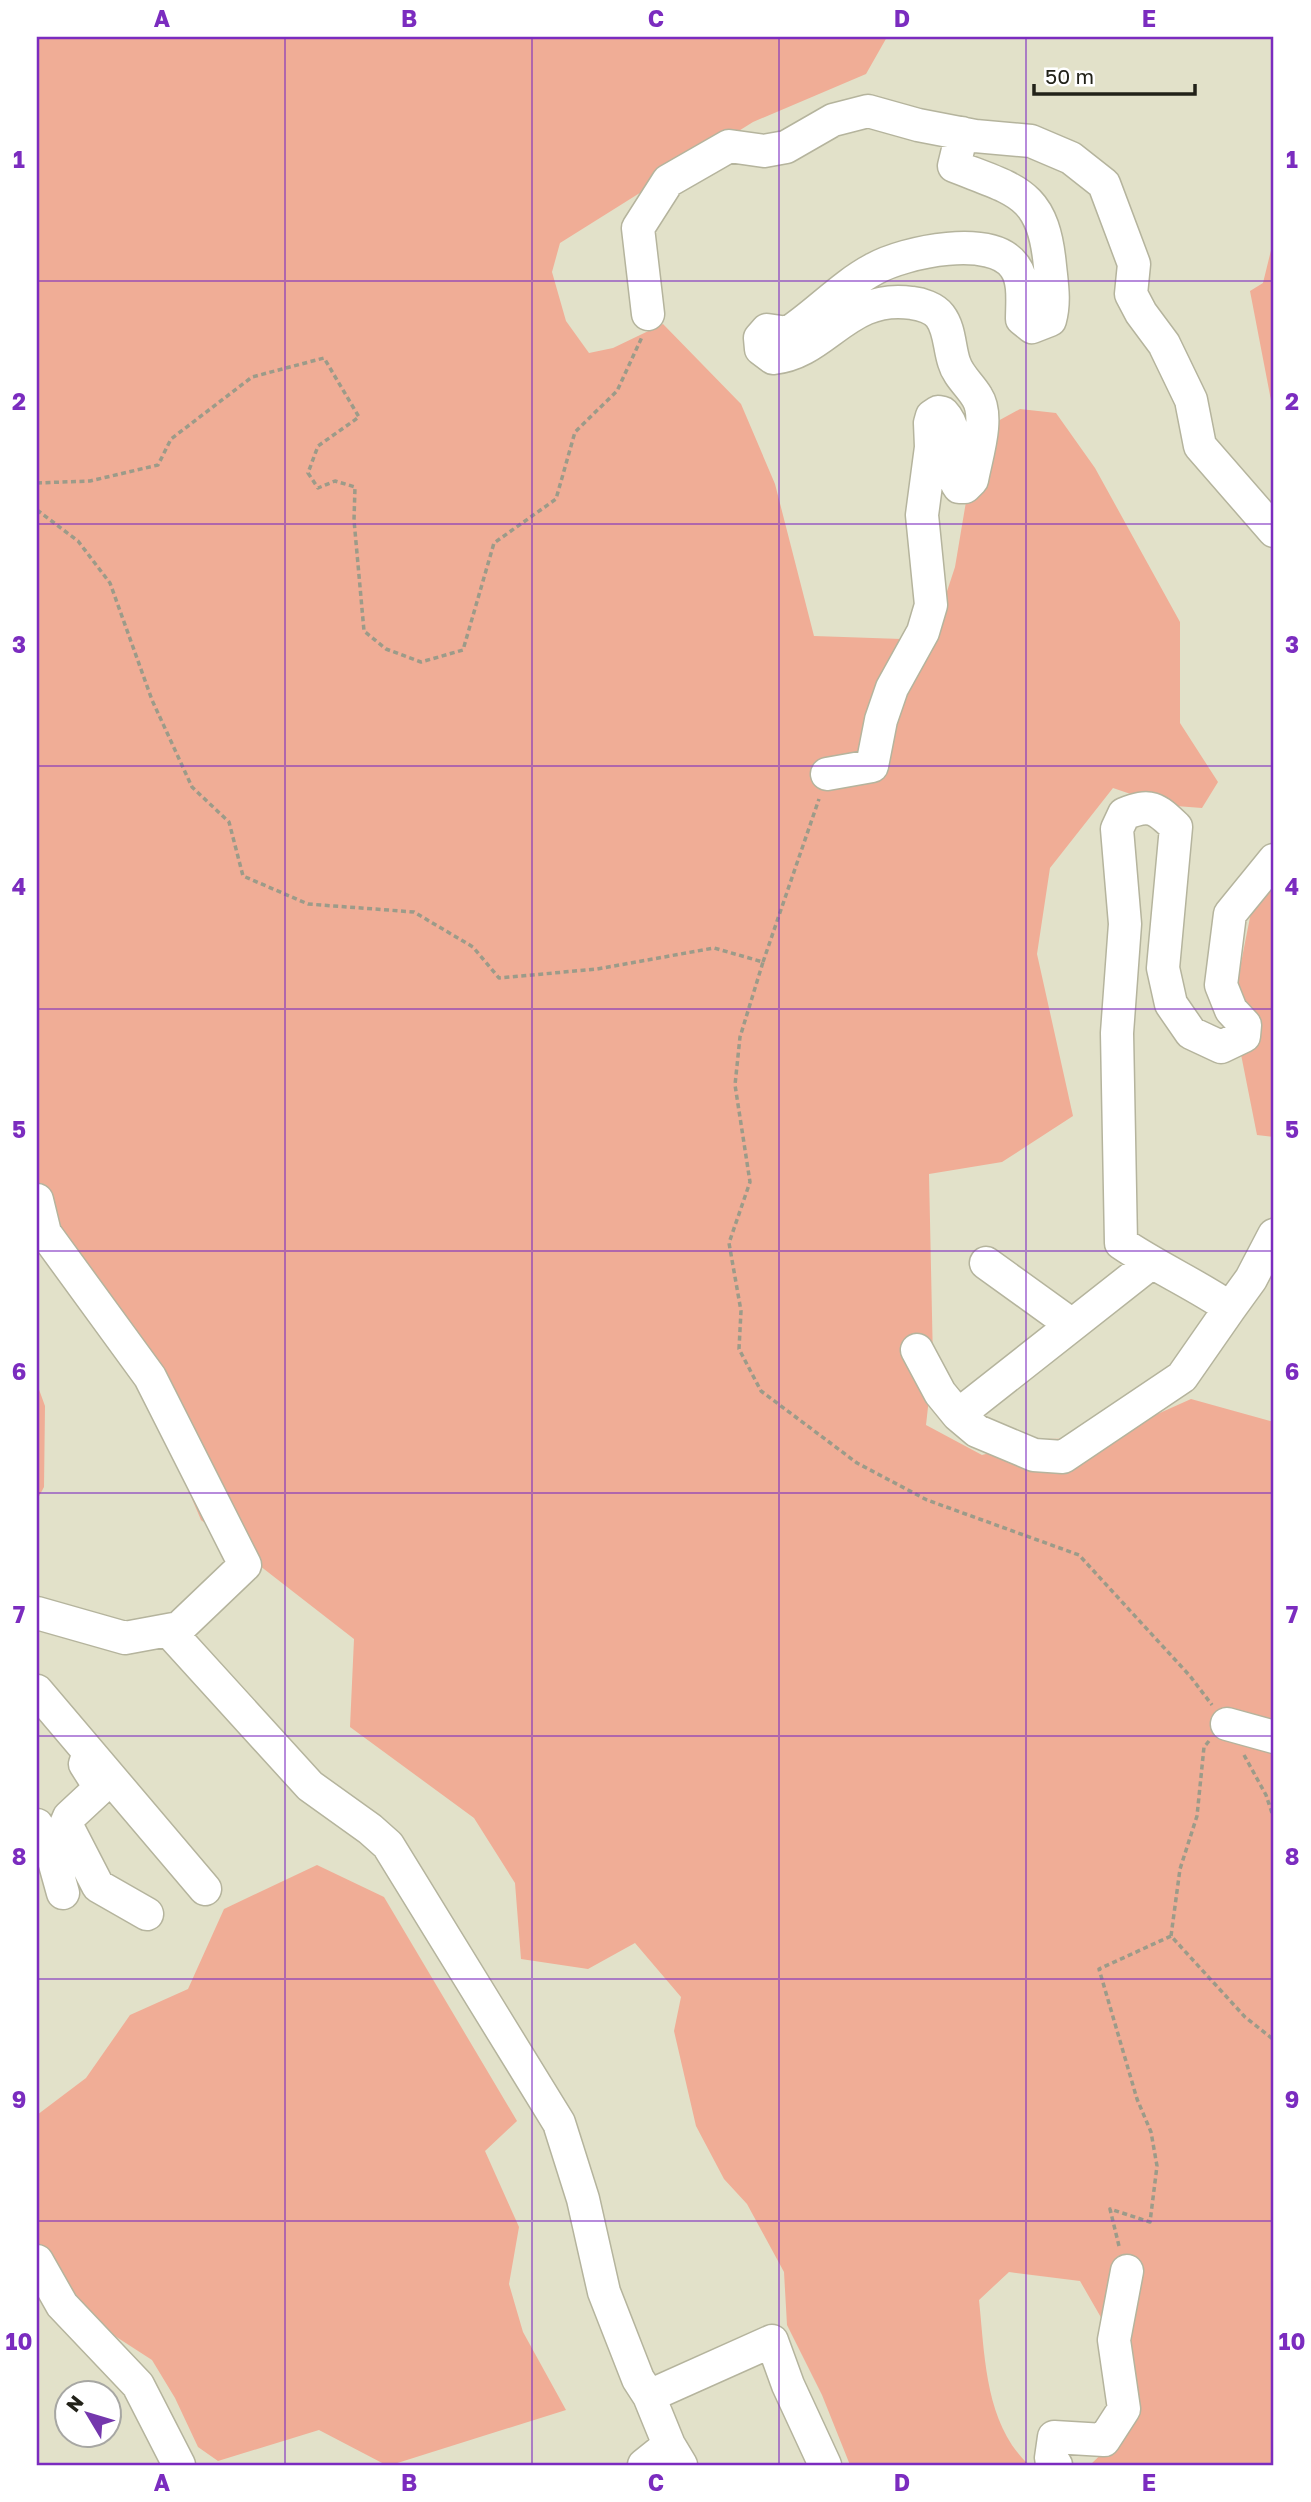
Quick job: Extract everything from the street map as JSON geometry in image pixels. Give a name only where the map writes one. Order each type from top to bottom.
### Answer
[{"type":"street","points":[[648,314],[638,229],[668,181],[729,146],[764,151],[786,147],[833,120],[868,111],[961,134],[1031,141],[1071,158],[1104,184],[1134,264],[1131,294],[1141,313],[1164,344],[1191,400],[1200,446],[1274,531]]},
{"type":"street","points":[[827,774],[872,766],[881,720],[892,688],[923,632],[930,606],[922,515],[931,447],[932,416],[938,412],[943,413],[951,427],[955,443],[955,482],[959,487],[965,487],[972,480],[984,415],[979,399],[954,363],[947,330],[940,315],[922,304],[896,300],[860,309],[791,356],[773,358],[761,349],[760,338],[767,330],[788,333],[874,268],[917,252],[965,247],[1002,254],[1015,265],[1021,279],[1022,319],[1032,327],[1050,320],[1054,306],[1047,237],[1034,206],[1015,190],[954,166],[961,134]]},
{"type":"street","points":[[1230,1308],[1195,1284],[1151,1263],[1121,1243],[1116,1032],[1125,925],[1117,829],[1124,814],[1142,807],[1160,811],[1176,827],[1163,968],[1171,1004],[1191,1033],[1221,1047],[1244,1036],[1245,1025],[1231,1010],[1221,985],[1230,914],[1274,860]]},
{"type":"street","points":[[37,1200],[45,1233],[150,1377],[245,1565],[179,1628],[169,1631],[125,1639],[37,1614]]},
{"type":"street","points":[[917,1350],[940,1393],[977,1432],[1034,1455],[1063,1457],[1182,1377],[1251,1279],[1274,1235]]},
{"type":"street","points":[[986,1263],[1072,1325]]},
{"type":"street","points":[[958,1415],[1151,1263]]},
{"type":"street","points":[[169,1631],[310,1786],[388,1845],[559,2123],[583,2199],[604,2292],[638,2379],[649,2396],[675,2455],[644,2465]]},
{"type":"street","points":[[37,1691],[205,1889]]},
{"type":"street","points":[[1227,1724],[1274,1737]]},
{"type":"street","points":[[90,1754],[85,1764],[99,1786],[98,1790],[71,1814],[66,1824],[97,1886],[147,1914]]},
{"type":"street","points":[[37,1825],[51,1850],[63,1893]]},
{"type":"street","points":[[37,2261],[62,2305],[138,2385],[179,2465]]},
{"type":"street","points":[[1056,2465],[1051,2458],[1054,2437],[1104,2440],[1124,2409],[1114,2340],[1127,2271]]},
{"type":"street","points":[[649,2396],[772,2341],[788,2385],[825,2465]]},
{"type":"path","points":[[37,483],[90,481],[158,465],[171,439],[252,377],[324,358],[359,417],[318,446],[308,473],[318,488],[335,481],[355,487],[354,520],[364,631],[386,649],[422,662],[463,650],[494,542],[556,499],[575,432],[617,391],[640,343],[648,314]]},
{"type":"path","points":[[37,510],[78,541],[110,583],[152,700],[192,788],[229,821],[243,876],[308,904],[414,912],[473,947],[499,978],[597,969],[714,948],[763,962]]},
{"type":"path","points":[[827,774],[740,1037],[734,1084],[750,1182],[729,1243],[741,1311],[739,1349],[761,1391],[857,1462],[927,1500],[1079,1555],[1190,1676],[1227,1724],[1266,1795],[1274,1819]]},
{"type":"path","points":[[1171,1936],[1181,1869],[1197,1816],[1204,1747],[1227,1724]]},
{"type":"path","points":[[1171,1936],[1245,2017],[1274,2040]]},
{"type":"path","points":[[1127,2271],[1118,2253],[1119,2245],[1110,2209],[1150,2222],[1157,2166],[1151,2132],[1137,2099],[1099,1969],[1171,1936]]},
{"type":"shaded area","points":[[37,37],[887,37],[866,74],[753,122],[560,243],[552,272],[566,321],[589,353],[613,348],[663,324],[741,404],[775,484],[814,636],[931,640],[955,567],[971,472],[987,427],[1020,409],[1056,413],[1095,468],[1180,622],[1180,723],[1218,782],[1202,808],[1163,805],[1113,788],[1050,868],[1037,954],[1073,1116],[1002,1162],[929,1174],[933,1362],[926,1425],[982,1455],[1044,1439],[1104,1438],[1191,1399],[1274,1422],[1274,2465],[1090,2465],[1114,2442],[1114,2340],[1080,2281],[1009,2272],[979,2300],[983,2344],[995,2410],[1014,2448],[1029,2465],[850,2465],[822,2395],[787,2325],[784,2272],[747,2204],[724,2179],[696,2126],[674,2031],[681,1997],[635,1943],[588,1969],[521,1959],[515,1883],[474,1818],[350,1727],[354,1639],[201,1520],[122,1334],[100,1336],[37,1233]]},
{"type":"shaded area","points":[[1274,238],[1274,416],[1250,291],[1263,283]]},
{"type":"shaded area","points":[[1274,869],[1274,1137],[1257,1135],[1232,1009],[1252,907]]},
{"type":"shaded area","points":[[37,1384],[45,1406],[44,1487],[37,1500]]},
{"type":"shaded area","points":[[317,1865],[384,1897],[517,2121],[485,2151],[519,2227],[509,2284],[523,2332],[566,2410],[391,2465],[386,2465],[319,2430],[218,2461],[198,2447],[175,2398],[152,2360],[84,2316],[37,2242],[37,2115],[86,2078],[130,2015],[188,1989],[224,1909]]}]
